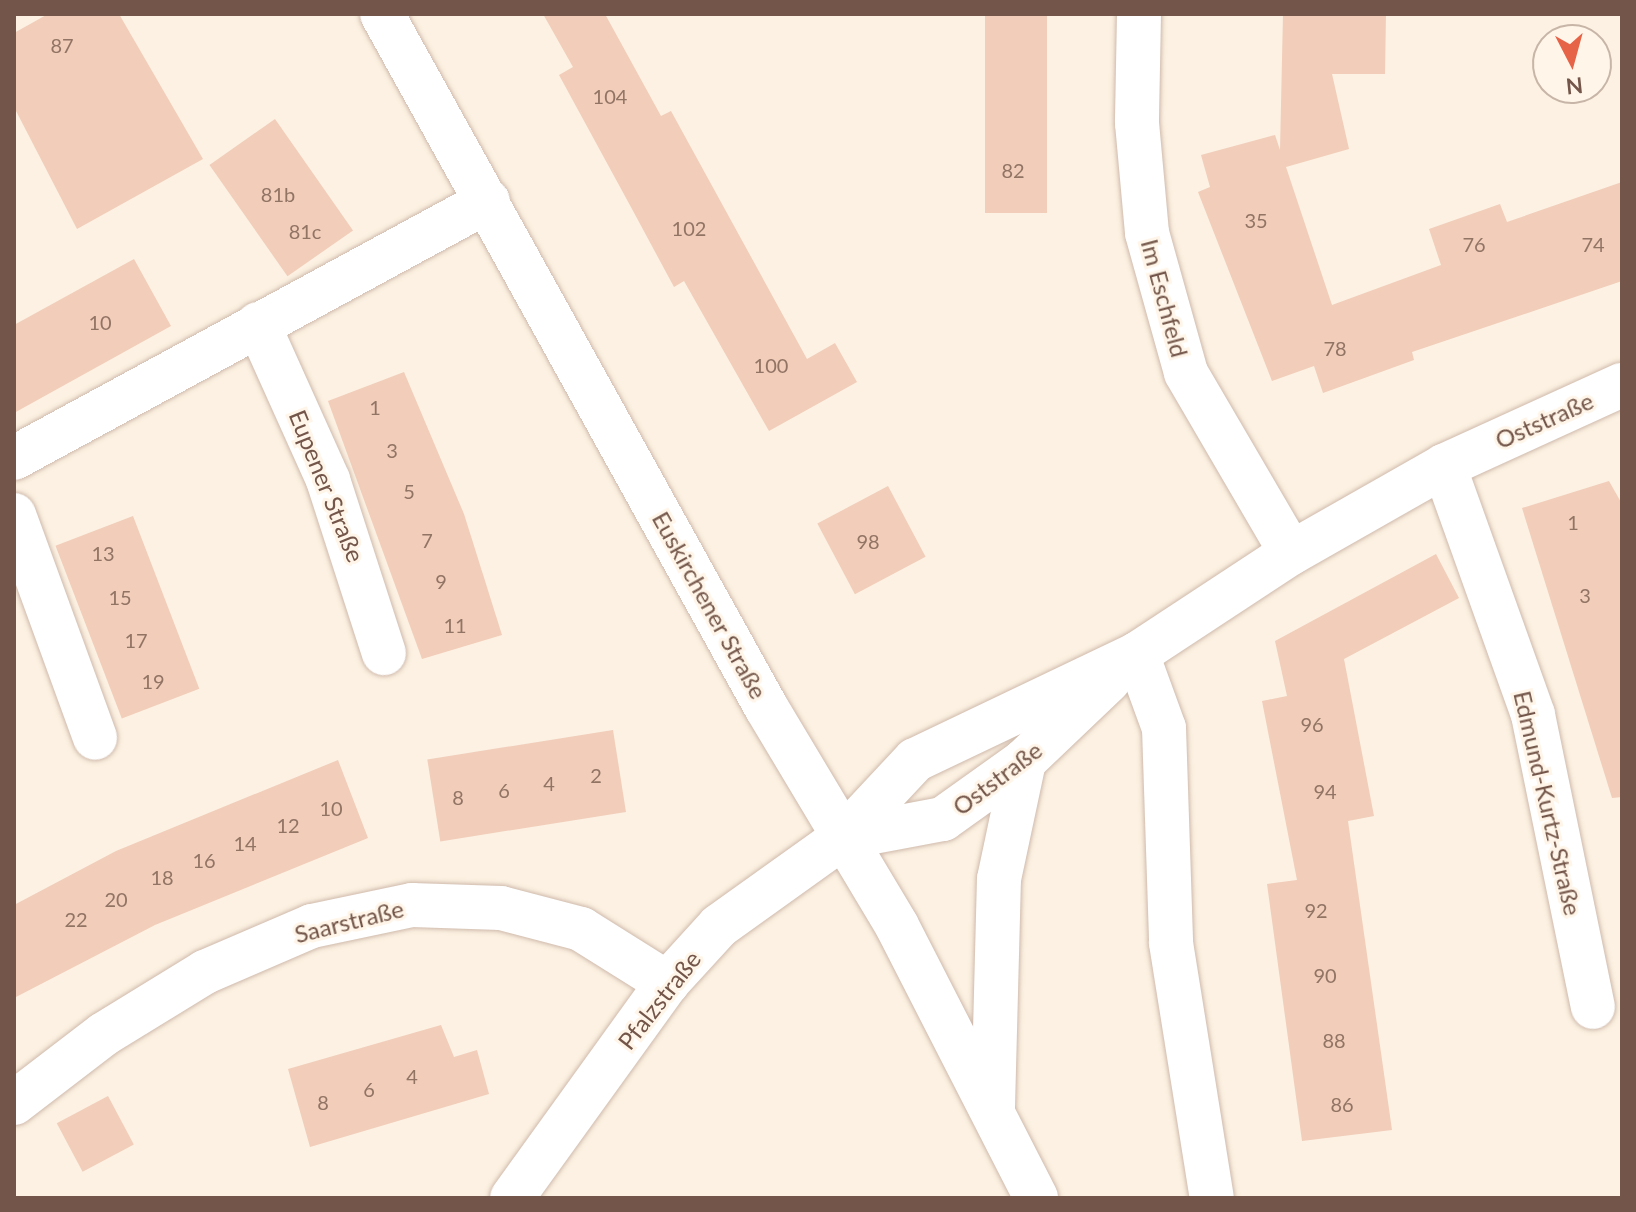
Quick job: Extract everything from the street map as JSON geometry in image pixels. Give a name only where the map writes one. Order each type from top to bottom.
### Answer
[{"type":"street","name":"Euskirchener Straße","points":[[382,14],[842,838],[897,926],[1036,1198]]},
{"type":"street","name":"Im Eschfeld","points":[[1139,14],[1137,123],[1147,233],[1186,373],[1291,553]]},
{"type":"street","points":[[14,458],[488,201]]},
{"type":"street","name":"Eupener Straße","points":[[258,324],[328,480],[384,653]]},
{"type":"street","name":"Oststraße","points":[[842,838],[915,760],[1137,654],[1291,553],[1444,466],[1622,385]]},
{"type":"street","name":"Edmund-Kurtz-Straße","points":[[1444,466],[1533,715],[1593,1007]]},
{"type":"street","points":[[14,515],[95,738]]},
{"type":"street","points":[[1137,654],[1164,728],[1171,943],[1212,1198]]},
{"type":"street","name":"Oststraße","points":[[842,838],[943,819],[1024,761],[1137,654]]},
{"type":"street","points":[[992,1113],[999,879],[1024,761]]},
{"type":"street","name":"Pfalzstraße","points":[[512,1198],[667,983],[719,926],[842,838]]},
{"type":"street","name":"Saarstraße","points":[[14,1103],[104,1034],[205,972],[312,926],[412,905],[501,908],[581,929],[667,983]]},
{"type":"building","points":[[48,14],[119,14],[203,159],[77,229],[14,107],[14,33]]},
{"type":"building","points":[[543,14],[605,14],[661,116],[671,111],[807,359],[835,343],[857,382],[769,431],[684,281],[674,287],[559,75],[573,67]]},
{"type":"building","points":[[985,14],[1047,14],[1047,213],[985,213]]},
{"type":"building","points":[[1283,14],[1386,14],[1385,74],[1332,74],[1349,149],[1286,167],[1332,305],[1441,265],[1429,229],[1500,204],[1507,222],[1622,182],[1622,281],[1412,352],[1414,360],[1323,393],[1314,366],[1272,381],[1198,192],[1210,187],[1201,155],[1275,135],[1280,150]]},
{"type":"building","points":[[275,119],[353,230],[287,276],[209,165]]},
{"type":"building","points":[[134,259],[171,326],[14,413],[14,325]]},
{"type":"building","points":[[404,372],[464,514],[502,635],[422,659],[328,401]]},
{"type":"building","points":[[1609,481],[1622,504],[1622,797],[1612,798],[1522,508]]},
{"type":"building","points":[[888,486],[926,557],[855,594],[817,524]]},
{"type":"building","points":[[133,516],[199,689],[122,718],[56,546]]},
{"type":"building","points":[[1436,554],[1459,598],[1344,659],[1374,816],[1348,821],[1392,1130],[1302,1141],[1267,884],[1297,880],[1262,701],[1287,696],[1275,641]]},
{"type":"building","points":[[613,730],[626,812],[440,841],[427,759]]},
{"type":"building","points":[[338,760],[368,838],[155,925],[14,998],[14,905],[116,851]]},
{"type":"building","points":[[441,1025],[454,1057],[477,1050],[489,1094],[310,1147],[288,1069]]},
{"type":"building","points":[[108,1096],[134,1145],[83,1172],[57,1123]]}]
